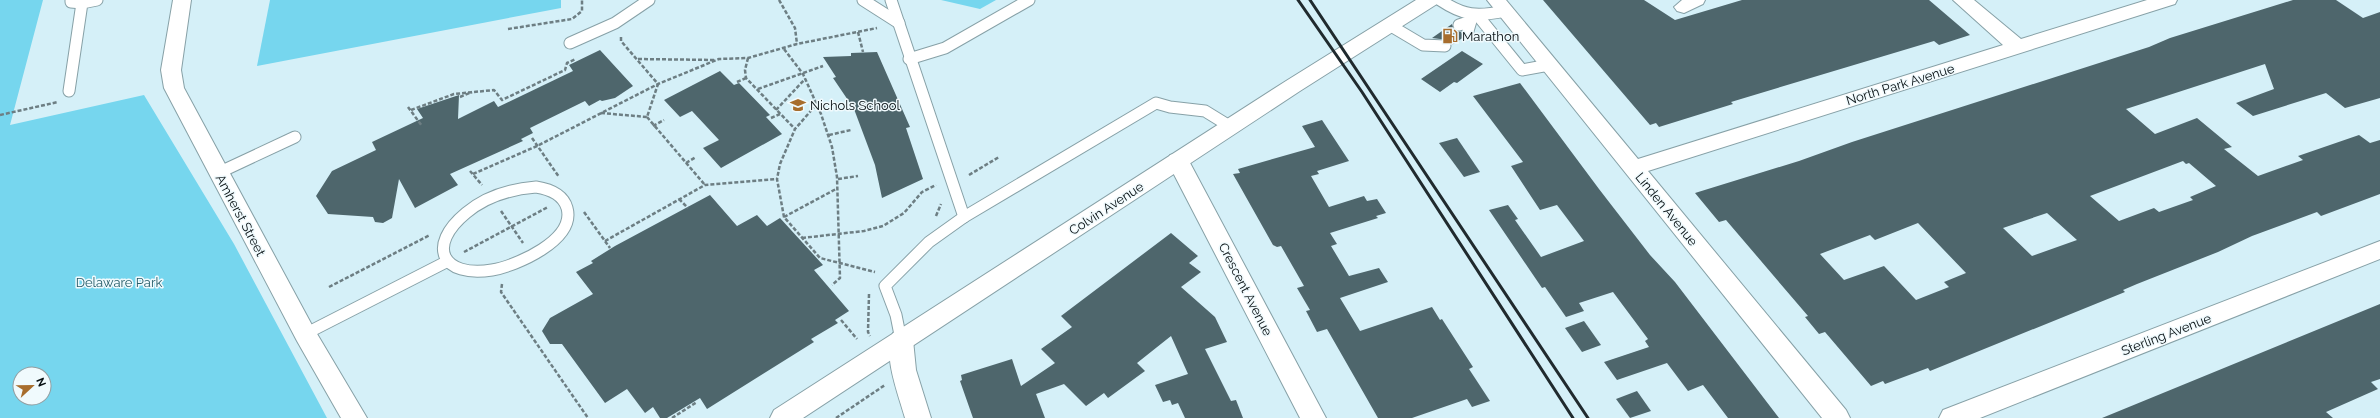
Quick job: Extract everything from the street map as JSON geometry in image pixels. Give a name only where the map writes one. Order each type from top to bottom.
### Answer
[{"type":"street","name":"Amherst Street","points":[[182,0],[171,70],[174,88],[305,334],[354,418]]},
{"type":"street","name":"Colvin Avenue","points":[[783,418],[1178,161],[1430,0]]},
{"type":"street","points":[[1962,0],[2018,47]]},
{"type":"street","name":"North Park Avenue","points":[[1633,168],[2168,0]]},
{"type":"street","name":"Linden Avenue","points":[[1500,6],[1837,418]]},
{"type":"street","name":"Crescent Avenue","points":[[1178,161],[1313,418]]},
{"type":"street","name":"Sterling Avenue","points":[[1952,418],[2380,250]]},
{"type":"street","points":[[901,340],[904,370],[918,418]]},
{"type":"lane","points":[[71,0],[71,2],[82,4],[98,0]]},
{"type":"lane","points":[[570,42],[615,23],[649,0]]},
{"type":"lane","points":[[863,0],[899,23]]},
{"type":"lane","points":[[890,0],[964,216]]},
{"type":"lane","points":[[910,59],[945,48],[1030,0]]},
{"type":"lane","points":[[1440,0],[1458,12],[1474,18],[1522,70],[1549,65]]},
{"type":"lane","points":[[69,91],[82,4]]},
{"type":"lane","points":[[1459,25],[1500,6]]},
{"type":"lane","points":[[1468,31],[1474,18]]},
{"type":"lane","points":[[1391,26],[1420,46],[1435,44],[1445,46]]},
{"type":"lane","points":[[901,340],[896,315],[884,286],[929,242],[964,216],[1156,103],[1170,108],[1205,111],[1231,127]]},
{"type":"lane","points":[[218,173],[296,138]]},
{"type":"lane","points":[[536,187],[554,190],[567,204],[568,217],[560,234],[543,248],[519,262],[494,271],[476,272],[456,268],[446,262],[443,243],[452,228],[466,213],[492,198],[519,188],[536,187]]},
{"type":"lane","points":[[305,334],[446,262]]},
{"type":"path","points":[[508,29],[572,19],[582,11],[582,0]]},
{"type":"path","points":[[779,0],[780,5],[796,28],[797,44]]},
{"type":"path","points":[[638,59],[700,61],[748,58],[784,49],[797,44],[881,28]]},
{"type":"path","points":[[858,32],[863,52]]},
{"type":"path","points":[[614,41],[621,38],[625,33]]},
{"type":"path","points":[[621,38],[621,41],[658,84]]},
{"type":"path","points":[[784,49],[803,74],[829,135],[838,179],[836,189],[840,278],[832,285]]},
{"type":"path","points":[[411,110],[454,94],[494,90],[502,100],[566,71],[568,63],[581,57]]},
{"type":"path","points":[[748,58],[745,70],[746,78],[795,128]]},
{"type":"path","points":[[473,174],[537,146],[658,84],[719,59]]},
{"type":"path","points":[[758,89],[823,66]]},
{"type":"path","points":[[737,82],[746,78]]},
{"type":"path","points":[[776,110],[805,79]]},
{"type":"path","points":[[647,117],[658,84]]},
{"type":"path","points":[[460,97],[473,92]]},
{"type":"path","points":[[816,105],[795,128],[780,164],[777,179],[784,217],[820,258],[825,261],[840,262],[875,272]]},
{"type":"path","points":[[0,115],[37,107]]},
{"type":"path","points":[[408,107],[422,126]]},
{"type":"path","points":[[601,113],[647,117]]},
{"type":"path","points":[[771,118],[780,114]]},
{"type":"path","points":[[647,117],[653,126],[705,184]]},
{"type":"path","points":[[653,126],[664,120]]},
{"type":"path","points":[[829,135],[851,130]]},
{"type":"path","points":[[532,138],[545,157]]},
{"type":"path","points":[[686,163],[696,157]]},
{"type":"path","points":[[969,175],[999,157]]},
{"type":"path","points":[[470,171],[483,186]]},
{"type":"path","points":[[838,179],[858,176]]},
{"type":"path","points":[[605,241],[705,184],[777,179]]},
{"type":"path","points":[[801,238],[864,231],[883,226],[904,213],[922,192],[938,184]]},
{"type":"path","points":[[784,217],[836,189]]},
{"type":"path","points":[[680,199],[688,208]]},
{"type":"path","points":[[459,255],[549,207]]},
{"type":"path","points":[[579,213],[581,207]]},
{"type":"path","points":[[500,210],[524,244]]},
{"type":"path","points":[[506,279],[502,283],[501,292],[588,418]]},
{"type":"path","points":[[841,320],[857,339]]},
{"type":"path","points":[[836,418],[884,386]]},
{"type":"path","points":[[672,418],[697,402]]},
{"type":"green space","name":"Delaware Park","points":[[0,0],[43,0],[10,125],[144,95],[234,244],[327,418],[0,418]]},
{"type":"green space","points":[[270,0],[561,0],[561,8],[257,66]]},
{"type":"green space","points":[[941,0],[996,0],[980,9]]},
{"type":"building","points":[[1543,0],[1644,0],[1675,20],[1742,0],[1929,0],[1970,35],[1939,45],[1934,41],[1731,102],[1733,104],[1659,127],[1656,123],[1650,125]]},
{"type":"building","points":[[2293,0],[2336,0],[2363,18],[2380,12],[2380,98],[2345,108],[2326,93],[2253,116],[2236,103],[2274,89],[2265,64],[2126,109],[2155,134],[2197,118],[2232,147],[2224,149],[2258,176],[2303,160],[2298,156],[2359,135],[2370,143],[2380,140],[2380,194],[2321,216],[2317,212],[2252,236],[2218,252],[2123,290],[2125,292],[1930,371],[1928,368],[1885,384],[1883,381],[1871,386],[1825,332],[1819,334],[1805,317],[1808,316],[1726,220],[1719,222],[1695,193],[1799,161],[1852,142],[2149,47],[2170,38]],"holes":[[[2183,161],[2186,164],[2189,163],[2216,186],[2190,197],[2193,200],[2159,212],[2154,208],[2119,221],[2090,196]],[[2047,213],[2077,240],[2032,256],[2003,228]],[[1918,223],[1966,273],[1944,282],[1949,287],[1916,300],[1884,266],[1844,280],[1820,254],[1870,235],[1875,240]]]},
{"type":"building","name":"Marathon","points":[[1452,24],[1454,30],[1461,32],[1464,37],[1452,45],[1448,40],[1432,38]]},
{"type":"building","points":[[600,50],[633,86],[615,98],[602,101],[600,100],[589,106],[585,101],[530,128],[533,133],[521,139],[523,141],[450,174],[458,185],[415,208],[399,179],[392,218],[383,223],[375,222],[373,217],[328,214],[316,196],[332,171],[376,150],[372,142],[423,118],[417,109],[459,95],[458,119],[494,101],[498,107],[573,71],[569,65]]},
{"type":"building","points":[[1462,51],[1483,64],[1457,83],[1454,82],[1440,92],[1421,79]]},
{"type":"building","points":[[877,52],[910,127],[906,128],[923,179],[882,198],[875,165],[854,109],[833,78],[836,77],[823,57],[851,56],[851,53]]},
{"type":"building","points":[[720,71],[734,85],[739,83],[770,115],[766,117],[782,134],[721,168],[703,148],[719,140],[692,111],[680,117],[664,100]]},
{"type":"building","points":[[1520,83],[1650,255],[1675,282],[1779,418],[1728,418],[1703,385],[1688,391],[1667,363],[1617,380],[1604,362],[1649,347],[1645,341],[1648,339],[1613,292],[1579,303],[1584,311],[1566,317],[1545,287],[1542,288],[1489,210],[1508,205],[1518,219],[1515,220],[1541,257],[1584,241],[1557,205],[1540,210],[1511,166],[1523,162],[1473,96]]},
{"type":"building","points":[[1322,120],[1349,161],[1317,171],[1319,174],[1311,176],[1329,207],[1364,196],[1367,201],[1377,199],[1386,213],[1376,216],[1378,218],[1330,233],[1337,244],[1331,246],[1349,276],[1379,268],[1388,282],[1340,298],[1360,331],[1432,307],[1440,320],[1442,319],[1473,367],[1469,369],[1490,401],[1472,407],[1467,399],[1412,418],[1378,418],[1327,329],[1317,332],[1306,311],[1310,310],[1297,288],[1304,286],[1281,246],[1277,247],[1273,245],[1233,174],[1240,173],[1238,169],[1315,147],[1302,126]]},
{"type":"building","points":[[1457,138],[1480,172],[1464,177],[1439,143]]},
{"type":"building","points":[[710,195],[737,226],[757,215],[767,226],[780,218],[823,265],[814,270],[849,311],[835,320],[838,323],[811,339],[814,342],[707,409],[700,398],[667,418],[660,418],[653,407],[645,413],[627,389],[605,403],[562,344],[550,344],[542,331],[550,318],[593,294],[576,272],[593,263],[591,261],[615,246]]},
{"type":"building","points":[[1171,233],[1198,256],[1189,263],[1201,272],[1181,287],[1215,317],[1227,342],[1205,349],[1231,401],[1236,400],[1243,418],[1185,418],[1178,403],[1172,405],[1170,400],[1163,402],[1155,385],[1188,374],[1171,336],[1137,363],[1145,371],[1108,398],[1104,393],[1086,406],[1064,384],[1036,394],[1045,418],[973,418],[960,381],[962,380],[961,375],[1012,359],[1021,386],[1055,363],[1041,349],[1072,327],[1061,316]]},
{"type":"building","points":[[2380,304],[2380,379],[2371,382],[2378,389],[2326,412],[2333,418],[2102,418]]},
{"type":"building","points":[[1584,321],[1601,345],[1582,352],[1565,328]]},
{"type":"building","points":[[1637,391],[1651,411],[1630,418],[1616,399]]},
{"type":"railway","points":[[1298,0],[1362,92],[1573,418]]},
{"type":"railway","points":[[1310,0],[1588,418]]},
{"type":"place","name":"Marathon","points":[[1450,36]]},
{"type":"place","name":"Nichols School","points":[[798,105]]}]
